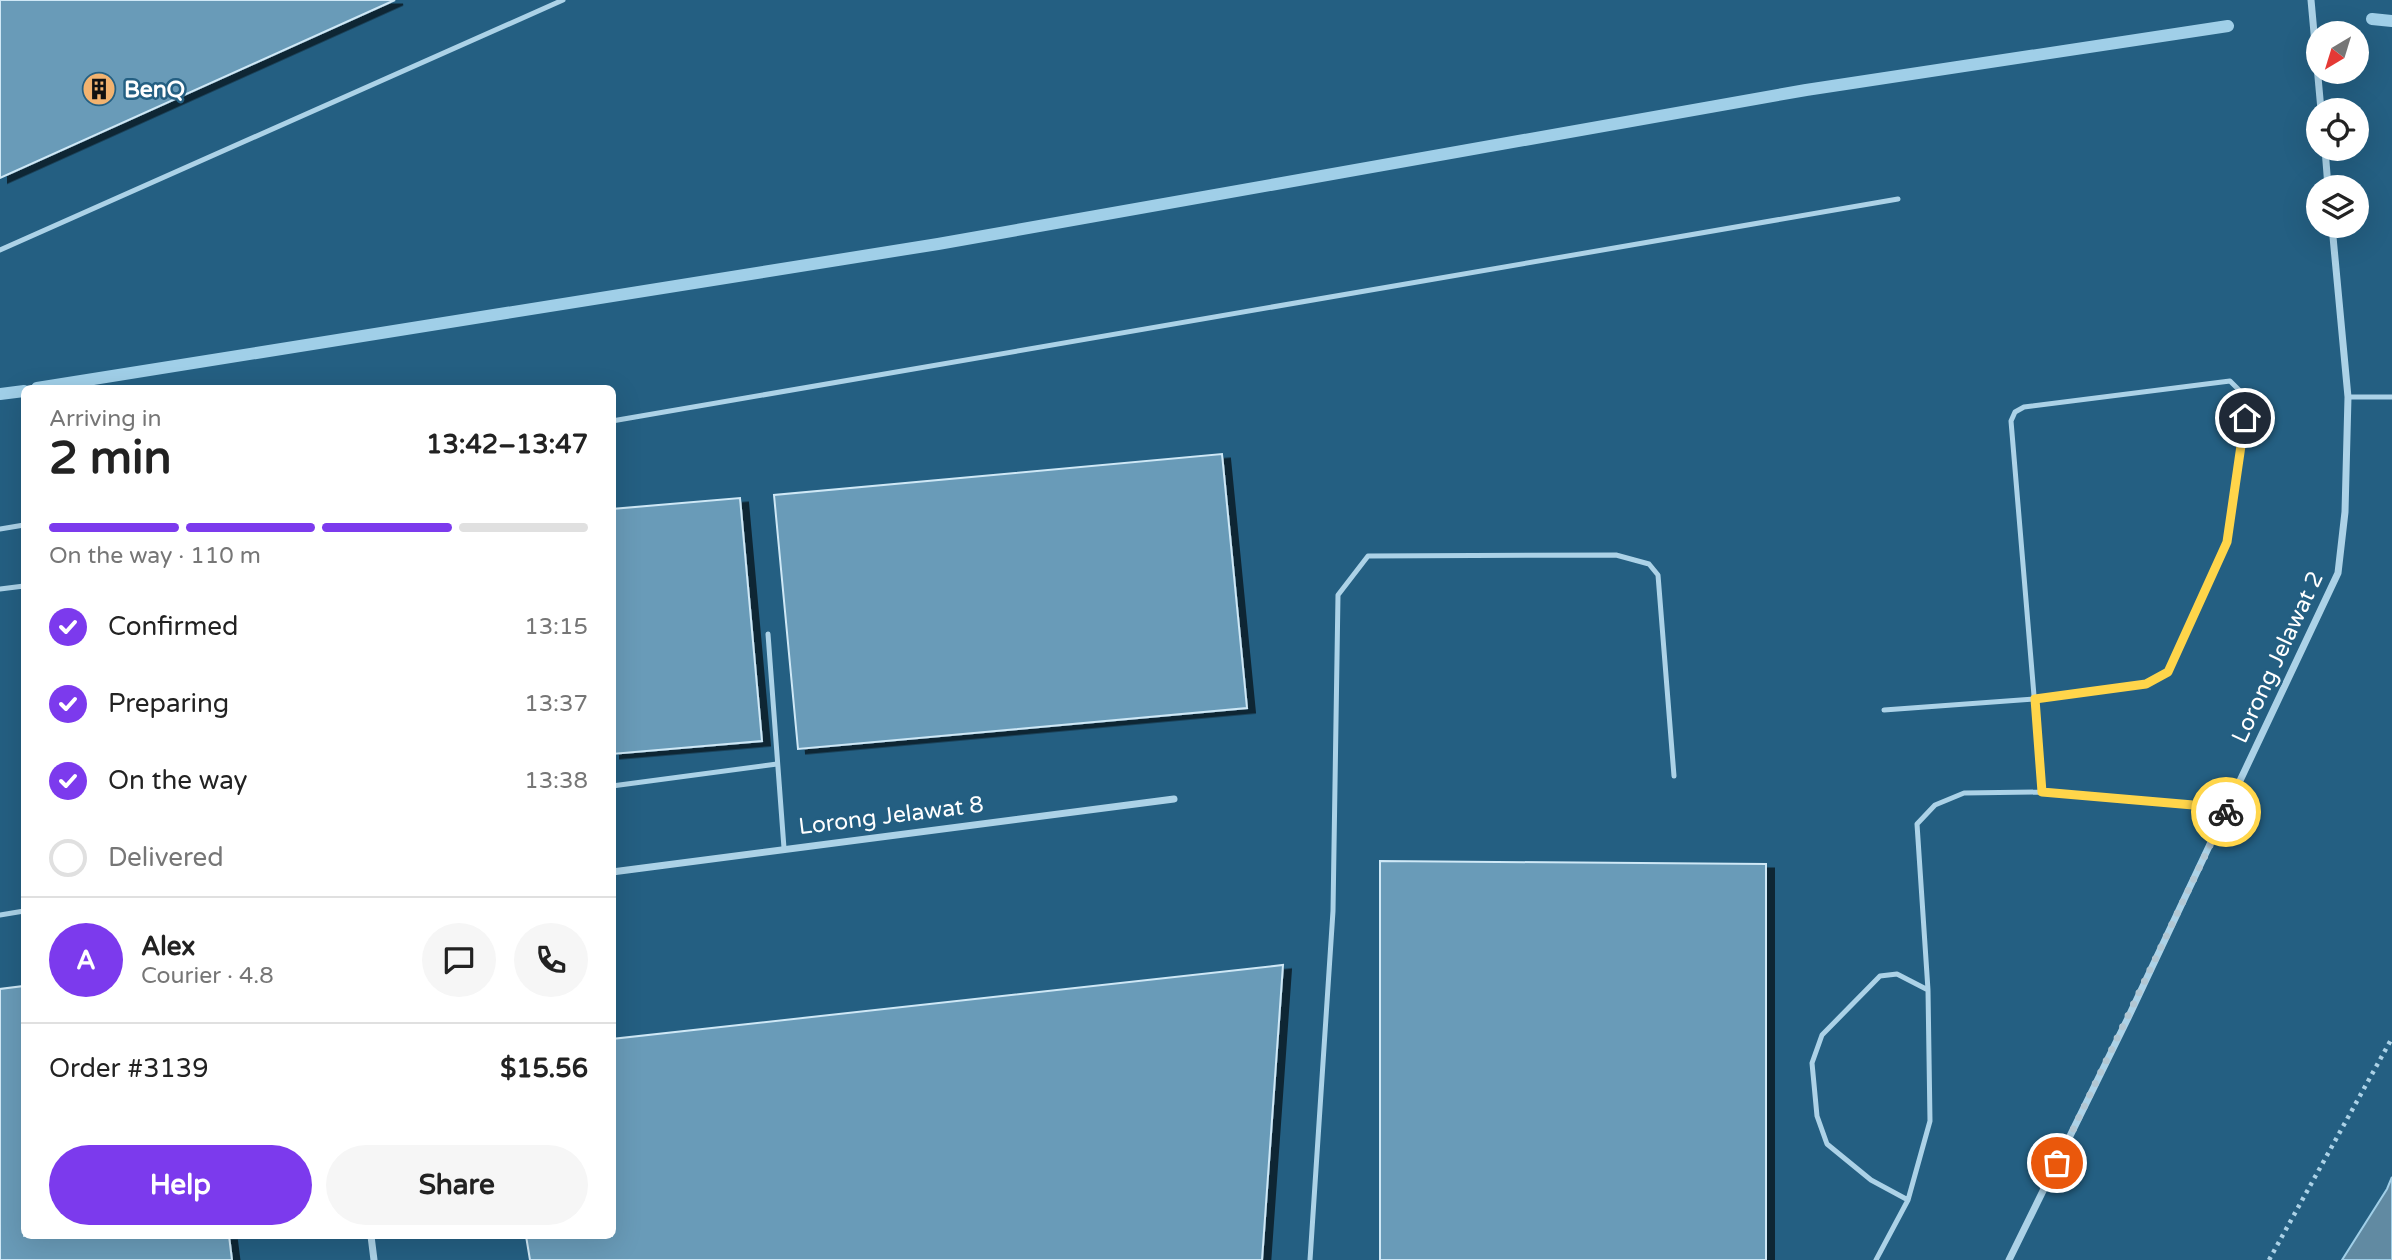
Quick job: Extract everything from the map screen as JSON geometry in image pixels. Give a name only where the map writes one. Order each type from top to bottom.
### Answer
[{"type":"street","points":[[2311,0],[2320,98]]},
{"type":"street","name":"Lorong Jelawat 2","points":[[2009,1260],[2228,808],[2338,573],[2345,512],[2348,397],[2333,238]]},
{"type":"street","name":"Lorong Jelawat 8","points":[[616,871],[1174,799]]},
{"type":"street","points":[[371,1239],[374,1260]]},
{"type":"lane","points":[[0,250],[563,0]]},
{"type":"lane","points":[[616,420],[1898,199]]},
{"type":"lane","points":[[1884,710],[2035,699],[2146,684],[2168,672],[2227,542],[2245,418],[2240,391],[2230,381],[2024,407],[2015,412],[2011,421],[2035,699],[2042,792]]},
{"type":"lane","points":[[2348,397],[2392,397]]},
{"type":"lane","points":[[0,529],[21,526]]},
{"type":"lane","points":[[1310,1260],[1333,911],[1338,595],[1368,556],[1616,555],[1649,564],[1658,575],[1674,776]]},
{"type":"lane","points":[[0,589],[21,586]]},
{"type":"lane","points":[[768,634],[783,848]]},
{"type":"lane","points":[[616,785],[776,764]]},
{"type":"lane","points":[[1876,1260],[1908,1200],[1930,1121],[1928,990],[1917,824],[1935,805],[1964,793],[2042,792],[2228,808]]},
{"type":"lane","points":[[0,915],[21,912]]},
{"type":"lane","points":[[1908,1200],[1871,1180],[1827,1144],[1817,1116],[1812,1063],[1822,1035],[1880,976],[1897,974],[1928,990]]},
{"type":"path","points":[[2269,1260],[2392,1038]]},
{"type":"water","points":[[2392,1177],[2392,1260],[2342,1260],[2387,1189]]},
{"type":"building","name":"BenQ","points":[[0,0],[395,0],[0,178]]},
{"type":"building","points":[[1222,454],[1247,708],[798,749],[774,495]]},
{"type":"building","points":[[740,498],[762,741],[616,754],[616,509]]},
{"type":"building","points":[[1380,861],[1766,864],[1766,1260],[1380,1260]]},
{"type":"building","points":[[1283,965],[1262,1260],[530,1260],[526,1239],[616,1239],[616,1039]]},
{"type":"building","points":[[21,986],[21,1239],[229,1239],[232,1260],[0,1260],[0,989]]},
{"type":"waterway","points":[[2372,19],[2392,21]]},
{"type":"waterway","points":[[56,385],[938,244],[1806,90],[2228,26]]},
{"type":"waterway","points":[[0,394],[21,391]]},
{"type":"way so far","points":[[2057,1163],[2226,812]]},
{"type":"place","name":"BenQ","points":[[99,89]]},
{"type":"route","points":[[2226,812],[2228,808],[2042,792],[2035,699],[2146,684],[2168,672],[2203,589],[2227,542],[2245,418]]}]
